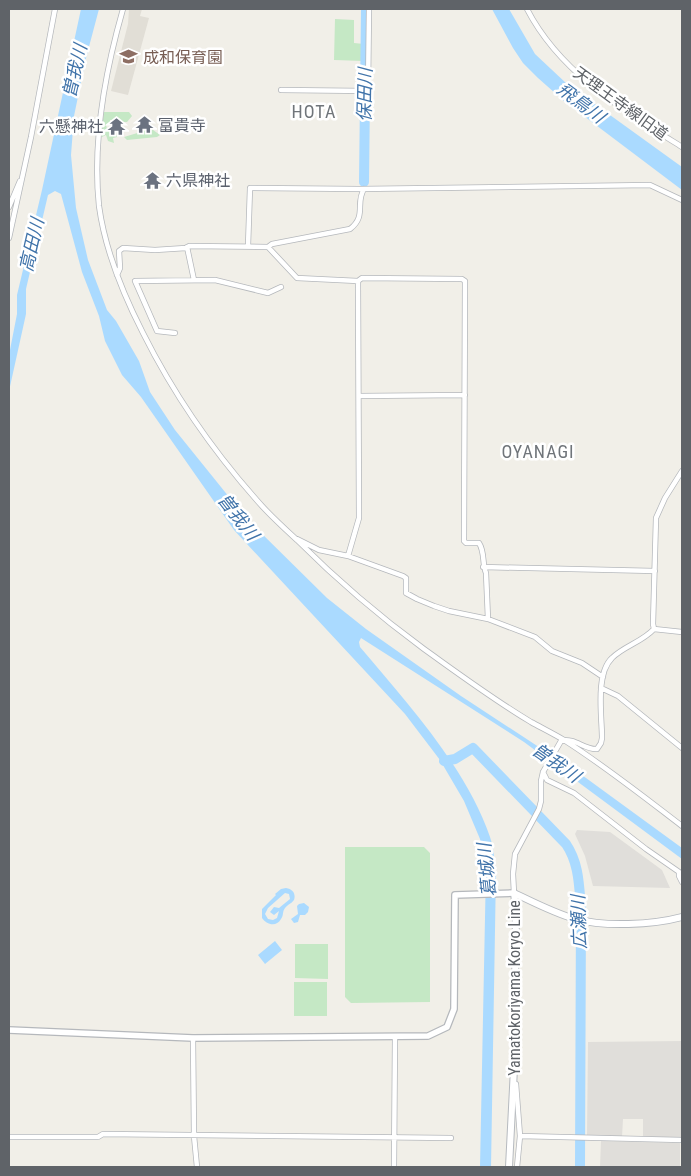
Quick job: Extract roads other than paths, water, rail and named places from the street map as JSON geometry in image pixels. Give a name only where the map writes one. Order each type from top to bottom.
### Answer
[{"type":"main road","name":"Yamatokoriyama Koryo Line","points":[[511,893],[575,919],[620,924],[651,923],[682,917]]},
{"type":"main road","name":"Yamatokoriyama Koryo Line","points":[[509,1167],[514,1068],[516,910],[511,893]]},
{"type":"street","points":[[9,238],[24,173],[56,9]]},
{"type":"street","points":[[123,9],[106,77],[98,154],[101,214],[103,228],[117,275],[134,316],[172,385],[217,450],[263,508],[372,608],[423,648],[531,722],[563,740],[635,790],[682,826]]},
{"type":"street","points":[[281,90],[368,91],[369,9]]},
{"type":"street","name":"天理王寺線旧道","points":[[527,9],[553,50],[579,76],[638,120],[682,147]]},
{"type":"street","points":[[9,207],[24,173]]},
{"type":"street","points":[[248,246],[250,188],[650,185],[682,200]]},
{"type":"street","points":[[117,275],[120,268],[119,251],[123,248],[155,250],[188,247],[268,247],[350,229],[357,224],[360,217],[361,193],[364,188]]},
{"type":"street","points":[[188,247],[194,280]]},
{"type":"street","points":[[268,247],[297,278],[358,281],[362,278],[462,279],[465,281],[464,541],[466,543],[480,544],[482,547],[483,567],[486,573],[488,619]]},
{"type":"street","points":[[175,333],[157,332],[135,281],[215,280],[268,293],[281,287]]},
{"type":"street","points":[[348,556],[359,518],[358,281]]},
{"type":"street","points":[[359,396],[465,396]]},
{"type":"street","points":[[563,740],[572,740],[590,749],[597,748],[601,743],[601,688],[603,677],[612,658],[643,639],[654,629],[656,518],[665,498],[682,471]]},
{"type":"street","points":[[296,539],[319,550],[348,556],[403,576],[406,578],[406,593],[417,599],[450,611],[488,619],[535,637],[552,651],[582,663],[603,677]]},
{"type":"street","points":[[483,567],[655,571]]},
{"type":"street","points":[[654,629],[682,632]]},
{"type":"street","points":[[601,688],[618,696],[682,748]]},
{"type":"street","points":[[9,1030],[193,1038],[395,1037],[428,1036],[447,1027],[454,1009],[455,895],[511,893],[515,854],[542,801],[542,772],[563,740]]},
{"type":"street","points":[[542,772],[547,780],[574,794],[681,873],[679,876],[682,882]]},
{"type":"street","points":[[394,1167],[395,1037]]},
{"type":"street","points":[[193,1038],[194,1136],[197,1167]]},
{"type":"street","points":[[514,1068],[520,1136],[517,1167]]},
{"type":"street","points":[[9,1137],[98,1137],[103,1134],[451,1138]]},
{"type":"street","points":[[520,1136],[682,1140]]},
{"type":"water","points":[[81,9],[99,9],[86,58],[74,116],[71,155],[76,208],[88,260],[107,310],[116,321],[139,361],[150,392],[175,430],[246,518],[327,598],[366,629],[461,696],[586,778],[682,848],[682,859],[524,742],[361,638],[359,642],[360,647],[415,713],[451,761],[479,811],[491,841],[496,871],[491,1167],[480,1167],[486,868],[480,839],[464,801],[440,760],[405,714],[234,530],[141,397],[122,375],[105,341],[99,316],[82,272],[61,194],[55,191],[48,195],[26,289],[26,314],[9,391],[9,355],[17,314],[17,295]]},
{"type":"water","name":"飛鳥川","points":[[492,9],[509,9],[535,54],[567,84],[682,167],[682,190],[564,101],[538,78],[523,63],[513,48]]},
{"type":"water","points":[[286,888],[292,891],[295,896],[294,900],[285,908],[279,922],[274,924],[268,923],[262,918],[262,909],[281,889]],"holes":[[[285,893],[289,894],[290,899],[279,908],[274,907],[270,912],[274,915],[279,911],[277,918],[273,920],[268,919],[265,914],[268,908]]]},
{"type":"water","points":[[304,903],[309,907],[308,912],[305,915],[300,915],[298,922],[294,923],[291,919],[298,914],[297,906]]},
{"type":"water","points":[[275,941],[282,950],[265,964],[258,955]]},
{"type":"waterway","name":"保田川","points":[[364,182],[366,9]]},
{"type":"waterway","name":"広瀬川","points":[[444,761],[455,759],[473,748],[566,844],[574,859],[578,874],[581,908],[580,1167]]},
{"type":"place","name":"成和保育園","points":[[129,57]]},
{"type":"place","name":"富貴寺","points":[[144,125]]},
{"type":"place","name":"六懸神社","points":[[117,126]]},
{"type":"place","name":"六県神社","points":[[152,180]]},
{"type":"district","name":"HOTA","points":[[314,112]]},
{"type":"district","name":"OYANAGI","points":[[538,452]]},
{"type":"water label","name":"曽我川","points":[[75,71]]},
{"type":"water label","name":"高田川","points":[[32,245]]},
{"type":"water label","name":"曽我川","points":[[238,517]]},
{"type":"water label","name":"曽我川","points":[[556,763]]},
{"type":"water label","name":"葛城川","points":[[487,870]]}]
